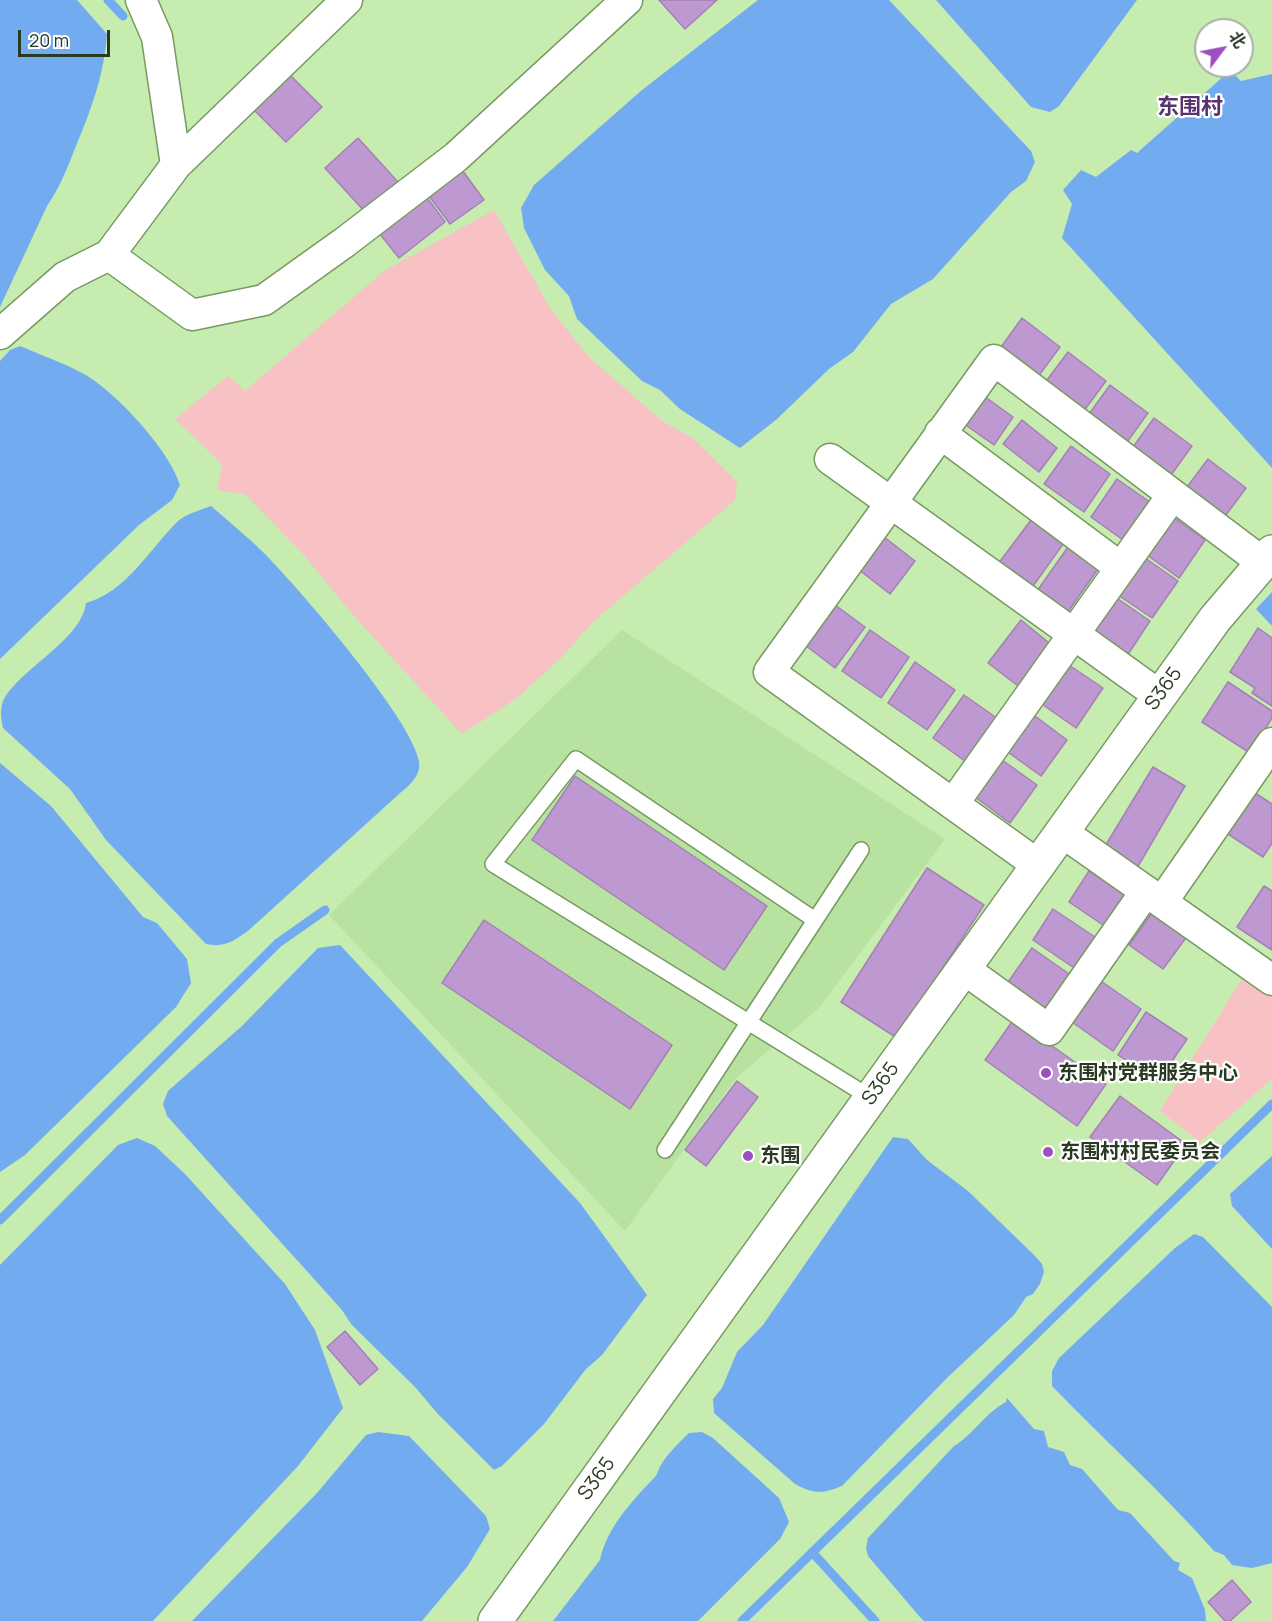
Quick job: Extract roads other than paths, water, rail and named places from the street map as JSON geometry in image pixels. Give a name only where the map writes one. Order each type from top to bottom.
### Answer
[{"type":"street","points":[[141,0],[157,37],[176,165]]},
{"type":"street","points":[[0,334],[65,277],[109,255],[176,165],[348,0]]},
{"type":"street","points":[[109,255],[192,315],[264,300],[456,157],[627,0]]},
{"type":"street","points":[[1038,865],[769,672],[994,360],[1172,496],[1267,557]]},
{"type":"street","points":[[940,434],[1121,568]]},
{"type":"street","points":[[830,459],[1160,696]]},
{"type":"street","points":[[953,804],[1172,496]]},
{"type":"street","name":"S365","points":[[495,1621],[1215,619],[1267,557]]},
{"type":"street","points":[[964,969],[1049,1030],[1154,896],[1261,782],[1272,743]]},
{"type":"street","points":[[1062,832],[1270,974]]},
{"type":"lane","points":[[815,920],[576,759],[493,864],[871,1098]]},
{"type":"lane","points":[[665,1150],[861,850]]},
{"type":"water","points":[[0,0],[77,0],[107,34],[99,80],[85,122],[62,180],[47,206],[0,307]]},
{"type":"water","points":[[758,0],[889,0],[1031,151],[1035,162],[1026,181],[1011,192],[933,279],[891,304],[853,352],[829,369],[777,419],[740,448],[680,409],[660,390],[642,381],[577,319],[569,296],[545,270],[524,228],[521,208],[534,185],[642,90]]},
{"type":"water","points":[[936,0],[1137,0],[1059,106],[1050,112],[1031,107]]},
{"type":"water","points":[[1272,74],[1272,468],[1062,238],[1072,204],[1063,190],[1081,170],[1096,177],[1131,150],[1137,153],[1222,78],[1238,78],[1241,81]]},
{"type":"water","points":[[20,346],[84,374],[111,394],[154,440],[174,471],[180,485],[172,500],[139,525],[0,659],[0,361],[10,350]]},
{"type":"water","points":[[211,506],[265,554],[327,624],[377,687],[397,717],[412,742],[419,762],[416,777],[406,788],[249,930],[234,940],[218,945],[206,944],[106,840],[70,789],[3,728],[1,714],[3,701],[11,689],[73,630],[82,617],[86,603],[100,598],[125,580],[180,519]]},
{"type":"water","points":[[1272,592],[1272,626],[1256,609]]},
{"type":"water","points":[[0,763],[51,806],[143,917],[157,923],[187,959],[191,983],[176,1007],[25,1155],[0,1172]]},
{"type":"water","points":[[340,945],[580,1203],[647,1295],[602,1355],[586,1369],[544,1424],[502,1466],[494,1470],[351,1324],[342,1310],[167,1116],[163,1104],[168,1091],[242,1026],[318,948]]},
{"type":"water","points":[[893,1137],[908,1139],[927,1160],[968,1191],[1034,1255],[1042,1264],[1044,1272],[1040,1284],[1033,1294],[1026,1297],[1014,1315],[947,1378],[842,1486],[824,1492],[807,1490],[795,1484],[714,1413],[713,1399],[722,1388],[737,1352],[763,1325]]},
{"type":"water","points":[[137,1138],[155,1146],[185,1174],[285,1284],[315,1330],[343,1408],[298,1466],[153,1621],[0,1621],[0,1265],[118,1145]]},
{"type":"water","points":[[1272,1156],[1272,1249],[1232,1206],[1230,1194]]},
{"type":"water","points":[[1194,1234],[1203,1237],[1272,1307],[1272,1563],[1252,1568],[1232,1565],[1224,1555],[1214,1551],[1052,1386],[1052,1371],[1059,1358],[1175,1248]]},
{"type":"water","points":[[1007,1398],[1034,1429],[1044,1431],[1048,1447],[1064,1452],[1070,1465],[1082,1469],[1118,1510],[1130,1513],[1174,1561],[1180,1563],[1178,1570],[1192,1578],[1205,1610],[1206,1621],[924,1621],[919,1616],[868,1556],[866,1548],[868,1538],[954,1446],[991,1412],[1006,1402]]},
{"type":"water","points":[[378,1432],[409,1436],[486,1516],[490,1529],[467,1567],[422,1621],[192,1621],[317,1493],[366,1435]]},
{"type":"water","points":[[702,1432],[713,1438],[779,1498],[789,1522],[780,1539],[698,1621],[553,1621],[600,1560],[608,1536],[615,1525],[656,1476],[667,1456],[689,1433]]},
{"type":"waterway","points":[[108,0],[123,16]]},
{"type":"waterway","points":[[0,1220],[278,943],[325,910]]},
{"type":"waterway","points":[[742,1621],[1272,1104]]},
{"type":"waterway","points":[[812,1552],[875,1621]]},
{"type":"place","name":"东围村党群服务中心","points":[[1046,1073]]},
{"type":"place","name":"东围村村民委员会","points":[[1048,1152]]},
{"type":"place","name":"东围","points":[[748,1156]]},
{"type":"district","name":"东围村","points":[[1190,108]]}]
